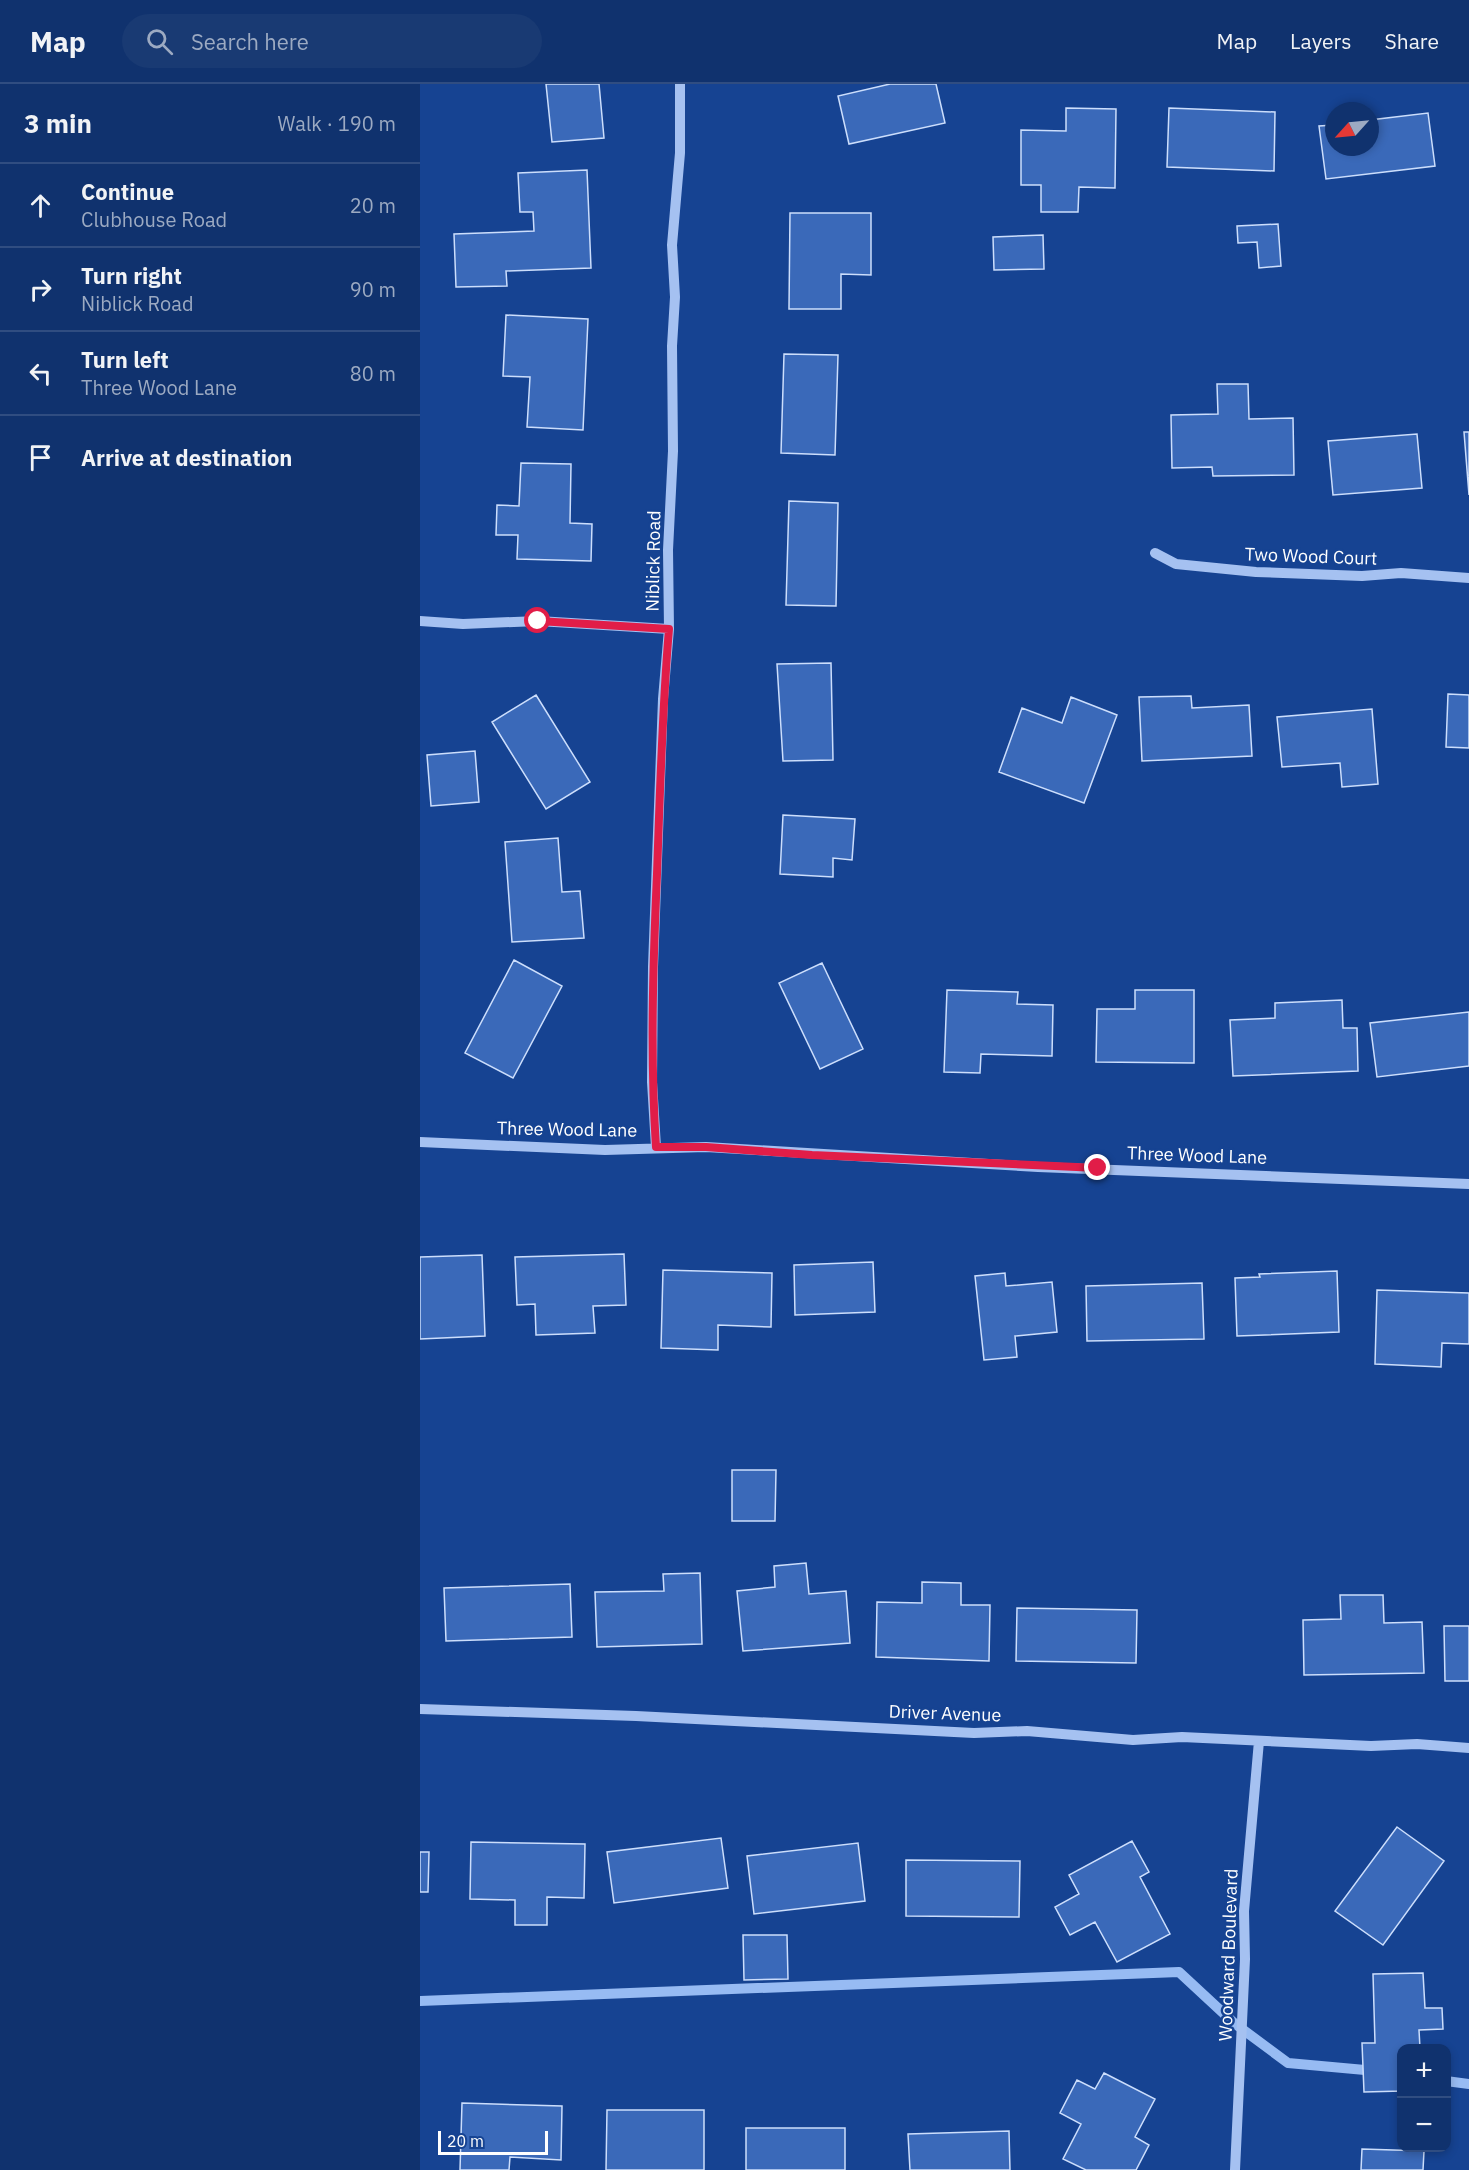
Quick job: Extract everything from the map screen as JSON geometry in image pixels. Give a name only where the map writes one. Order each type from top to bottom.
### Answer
[{"type":"street","name":"Niblick Road","points":[[656,1147],[652,1082],[653,967],[663,699],[669,629],[668,550],[673,451],[672,346],[675,297],[672,245],[680,153],[681,84]]},
{"type":"street","name":"Two Wood Court","points":[[1155,553],[1176,564],[1256,572],[1362,576],[1401,573],[1469,578]]},
{"type":"street","points":[[420,621],[463,624],[538,621],[669,629]]},
{"type":"street","name":"Three Wood Lane","points":[[420,1142],[605,1150],[706,1147],[1038,1167],[1469,1184]]},
{"type":"street","name":"Driver Avenue","points":[[420,1709],[636,1716],[974,1733],[1027,1731],[1133,1740],[1182,1737],[1371,1746],[1417,1744],[1469,1748]]},
{"type":"street","name":"Woodward Boulevard","points":[[1235,2170],[1245,1959],[1244,1911],[1259,1741]]},
{"type":"building","points":[[546,84],[599,84],[604,138],[552,142]]},
{"type":"building","points":[[890,84],[936,84],[945,123],[849,144],[838,96]]},
{"type":"building","points":[[1066,108],[1116,109],[1115,188],[1079,187],[1078,212],[1041,212],[1041,185],[1021,185],[1021,130],[1066,131]]},
{"type":"building","points":[[1169,108],[1275,112],[1274,171],[1167,167]]},
{"type":"building","points":[[1428,113],[1435,166],[1326,179],[1319,126],[1325,126],[1325,156],[1379,156],[1379,119]]},
{"type":"building","points":[[587,170],[591,268],[506,271],[507,286],[456,287],[454,234],[534,231],[533,212],[520,212],[518,173]]},
{"type":"building","points":[[790,213],[871,213],[871,275],[841,274],[841,309],[789,309]]},
{"type":"building","points":[[1278,224],[1281,266],[1259,268],[1257,242],[1238,243],[1237,226]]},
{"type":"building","points":[[1043,235],[1044,269],[994,270],[993,237]]},
{"type":"building","points":[[506,315],[588,319],[583,430],[527,427],[530,377],[503,376]]},
{"type":"building","points":[[784,354],[838,355],[835,455],[781,453]]},
{"type":"building","points":[[1217,384],[1248,384],[1249,419],[1293,418],[1294,475],[1213,476],[1212,467],[1172,468],[1171,415],[1218,414]]},
{"type":"building","points":[[1464,432],[1469,432],[1469,495]]},
{"type":"building","points":[[1417,434],[1422,488],[1333,495],[1328,441]]},
{"type":"building","points":[[521,463],[571,464],[570,523],[592,524],[591,561],[517,559],[518,535],[496,535],[497,505],[519,506]]},
{"type":"building","points":[[789,501],[838,503],[836,606],[786,605]]},
{"type":"building","points":[[831,663],[833,760],[783,761],[777,664]]},
{"type":"building","points":[[1448,694],[1469,695],[1469,748],[1446,747]]},
{"type":"building","points":[[536,695],[590,782],[546,809],[492,722]]},
{"type":"building","points":[[1191,696],[1192,708],[1249,705],[1252,756],[1142,761],[1139,697]]},
{"type":"building","points":[[1071,697],[1117,715],[1084,803],[999,772],[1022,708],[1062,723]]},
{"type":"building","points":[[1372,709],[1378,784],[1342,787],[1340,763],[1282,767],[1277,717]]},
{"type":"building","points":[[475,751],[479,802],[431,806],[427,755]]},
{"type":"building","points":[[783,815],[855,819],[852,860],[833,858],[833,877],[780,874]]},
{"type":"building","points":[[558,838],[562,892],[580,891],[584,938],[512,942],[505,842]]},
{"type":"building","points":[[514,960],[562,986],[513,1078],[465,1053]]},
{"type":"building","points":[[822,963],[863,1049],[820,1069],[779,983]]},
{"type":"building","points":[[947,990],[1018,992],[1017,1004],[1053,1005],[1052,1056],[981,1054],[980,1073],[944,1072]]},
{"type":"building","points":[[1135,990],[1194,990],[1194,1063],[1096,1062],[1097,1009],[1135,1009]]},
{"type":"building","points":[[1342,1000],[1343,1028],[1357,1028],[1358,1071],[1233,1076],[1230,1020],[1275,1018],[1275,1003]]},
{"type":"building","points":[[1469,1012],[1469,1066],[1377,1077],[1370,1023]]},
{"type":"building","points":[[624,1254],[626,1305],[593,1306],[595,1333],[536,1335],[535,1304],[517,1305],[515,1257]]},
{"type":"building","points":[[482,1255],[485,1336],[420,1339],[420,1257]]},
{"type":"building","points":[[873,1262],[875,1312],[795,1315],[794,1265]]},
{"type":"building","points":[[663,1270],[772,1273],[771,1327],[718,1325],[718,1350],[661,1348]]},
{"type":"building","points":[[1337,1271],[1339,1332],[1237,1336],[1235,1278],[1260,1277],[1259,1274]]},
{"type":"building","points":[[1005,1273],[1006,1286],[1052,1282],[1057,1332],[1015,1336],[1017,1357],[984,1360],[975,1276]]},
{"type":"building","points":[[1202,1283],[1204,1339],[1087,1341],[1086,1286]]},
{"type":"building","points":[[1377,1290],[1469,1293],[1469,1344],[1442,1343],[1441,1367],[1375,1364]]},
{"type":"building","points":[[732,1470],[776,1470],[775,1521],[732,1521]]},
{"type":"building","points":[[806,1563],[809,1594],[846,1591],[850,1643],[743,1651],[737,1591],[775,1587],[774,1566]]},
{"type":"building","points":[[700,1573],[702,1644],[597,1647],[595,1592],[664,1591],[663,1574]]},
{"type":"building","points":[[922,1582],[961,1583],[961,1605],[990,1605],[989,1661],[876,1657],[877,1602],[922,1603]]},
{"type":"building","points":[[570,1584],[572,1637],[446,1641],[444,1588]]},
{"type":"building","points":[[1340,1595],[1383,1595],[1384,1623],[1422,1622],[1424,1673],[1304,1675],[1303,1620],[1341,1619]]},
{"type":"building","points":[[1017,1608],[1137,1610],[1136,1663],[1016,1661]]},
{"type":"building","points":[[1444,1626],[1469,1626],[1469,1681],[1445,1681]]},
{"type":"building","points":[[1397,1827],[1444,1861],[1383,1945],[1335,1911]]},
{"type":"building","points":[[721,1838],[728,1888],[614,1903],[607,1852]]},
{"type":"building","points":[[1132,1841],[1149,1872],[1140,1877],[1170,1934],[1117,1962],[1095,1922],[1070,1935],[1055,1907],[1079,1894],[1069,1875]]},
{"type":"building","points":[[471,1842],[585,1844],[584,1898],[547,1897],[547,1925],[515,1925],[515,1900],[470,1899]]},
{"type":"building","points":[[858,1843],[865,1901],[754,1914],[747,1856]]},
{"type":"building","points":[[420,1852],[429,1852],[428,1892],[420,1892]]},
{"type":"building","points":[[906,1860],[1020,1861],[1019,1917],[906,1916]]},
{"type":"building","points":[[743,1935],[787,1935],[788,1979],[744,1980]]},
{"type":"building","points":[[1423,1973],[1425,2008],[1442,2008],[1443,2029],[1419,2030],[1420,2044],[1397,2044],[1397,2091],[1364,2092],[1362,2043],[1375,2043],[1373,1974]]},
{"type":"building","points":[[1104,2073],[1155,2099],[1135,2137],[1149,2145],[1136,2170],[1086,2170],[1063,2159],[1081,2124],[1060,2113],[1077,2080],[1095,2089]]},
{"type":"building","points":[[462,2103],[562,2106],[561,2160],[510,2157],[509,2170],[460,2170]]},
{"type":"building","points":[[607,2110],[704,2110],[704,2170],[606,2170]]},
{"type":"building","points":[[746,2128],[845,2128],[845,2170],[746,2170]]},
{"type":"building","points":[[1009,2131],[1010,2170],[910,2170],[908,2134]]},
{"type":"building","points":[[1362,2149],[1424,2152],[1423,2170],[1361,2170]]},
{"type":"waterway","points":[[420,2001],[1179,1972],[1234,2023],[1288,2063],[1376,2071]]},
{"type":"waterway","points":[[1451,2082],[1469,2084]]},
{"type":"route","points":[[538,621],[669,629],[663,699],[653,967],[652,1082],[656,1147],[706,1147],[812,1155],[1098,1168]]}]
